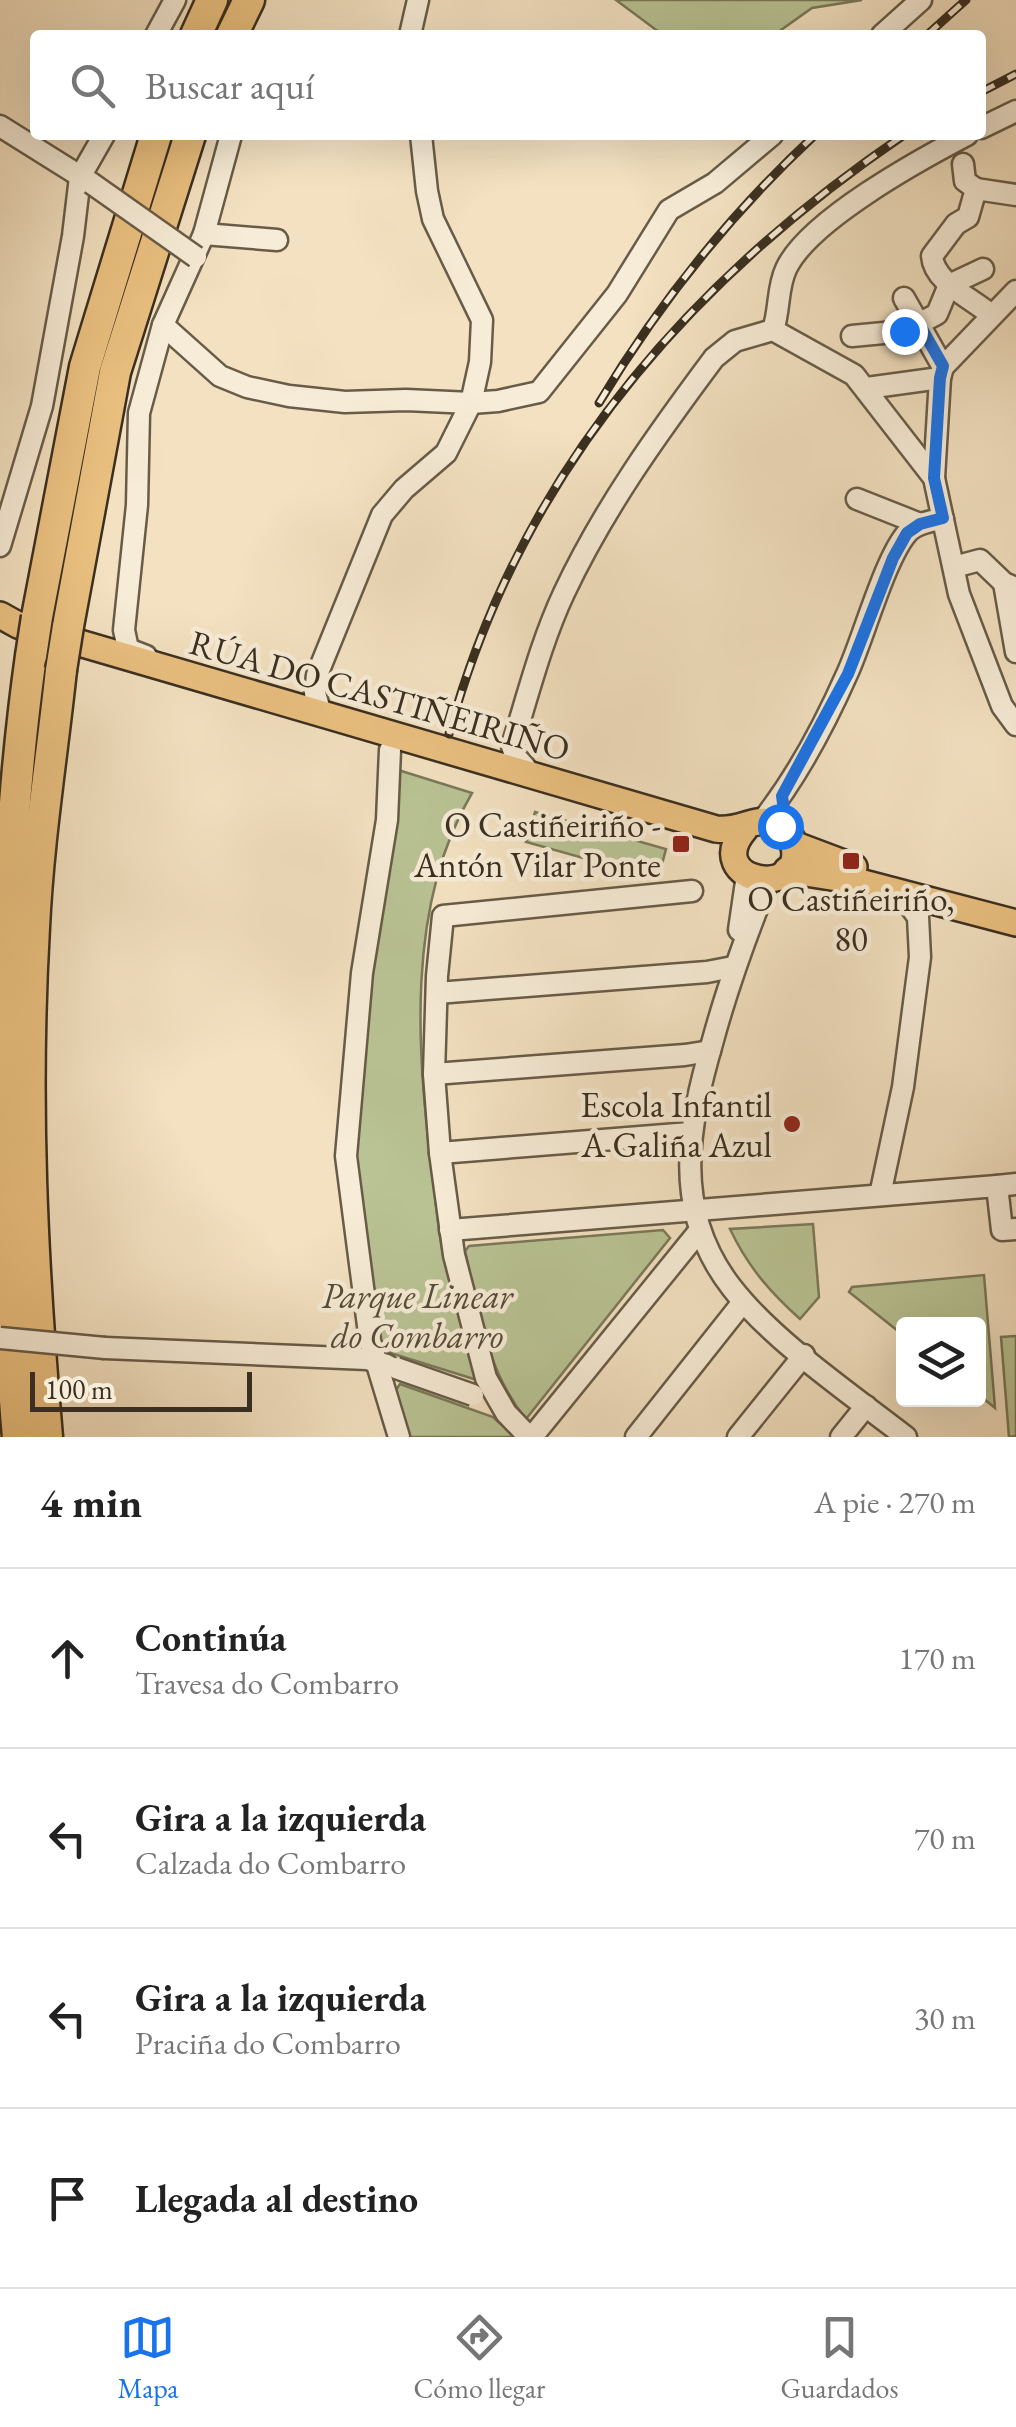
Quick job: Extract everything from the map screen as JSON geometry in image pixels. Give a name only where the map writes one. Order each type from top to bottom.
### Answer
[{"type":"highway","points":[[198,30],[212,0]]},
{"type":"highway","points":[[234,30],[249,0]]},
{"type":"highway","points":[[0,810],[85,367],[154,140]]},
{"type":"highway","points":[[47,1437],[30,1236],[28,1128],[34,925],[61,670],[84,638],[115,372],[188,140]]},
{"type":"highway","points":[[18,1437],[7,1240],[4,1078],[10,866],[30,662]]},
{"type":"highway","points":[[31,1016],[44,1276],[58,1437]]},
{"type":"main road","name":"RÚA DO CASTIÑEIRIÑO","points":[[0,615],[18,625],[84,638],[182,675],[716,829],[772,822],[790,838],[887,878],[1014,919]]},
{"type":"main road","name":"RÚA DO CASTIÑEIRIÑO","points":[[0,632],[390,750],[637,816],[759,870],[838,877],[1014,919]]},
{"type":"main road","points":[[754,825],[735,845],[759,870],[794,854],[790,838]]},
{"type":"street","points":[[159,30],[175,0]]},
{"type":"street","points":[[411,30],[418,0]]},
{"type":"street","points":[[888,30],[922,0]]},
{"type":"street","points":[[986,125],[1016,110]]},
{"type":"street","points":[[0,126],[196,257]]},
{"type":"street","points":[[0,546],[42,406],[73,236],[86,180],[102,140]]},
{"type":"street","points":[[128,650],[125,623],[137,505],[140,413],[164,324],[204,234],[230,140]]},
{"type":"street","points":[[319,707],[315,693],[318,675],[382,515],[404,489],[446,454],[471,403],[480,362],[482,320],[434,219],[422,140]]},
{"type":"street","points":[[164,324],[220,376],[247,387],[345,402],[498,402],[540,392],[617,294],[669,210],[715,182],[766,140]]},
{"type":"street","points":[[773,330],[781,302],[781,282],[795,252],[876,188],[957,140]]},
{"type":"street","points":[[963,164],[965,181],[976,188],[1016,195]]},
{"type":"street","points":[[976,188],[972,210],[932,256],[933,267],[949,284],[992,315]]},
{"type":"street","points":[[204,234],[277,240]]},
{"type":"street","points":[[852,336],[904,331],[937,314],[949,284],[983,270]]},
{"type":"street","points":[[867,388],[942,372],[1016,291]]},
{"type":"street","points":[[904,298],[942,372],[934,478],[960,594],[1002,706],[1016,725]]},
{"type":"street","points":[[525,767],[514,756],[512,746],[538,660],[564,594],[614,498],[714,358],[735,341],[773,330],[854,375],[934,478]]},
{"type":"street","points":[[857,499],[920,524]]},
{"type":"street","points":[[754,825],[782,796],[848,674],[893,558],[907,533],[920,524],[943,518]]},
{"type":"street","points":[[954,567],[980,560],[1010,586],[1016,652]]},
{"type":"street","points":[[84,638],[110,640],[125,623]]},
{"type":"street","points":[[84,638],[173,665],[182,675]]},
{"type":"street","points":[[298,701],[318,675]]},
{"type":"street","points":[[484,757],[512,746]]},
{"type":"street","points":[[390,750],[387,820],[362,973],[346,1140],[354,1227],[375,1360],[396,1427]]},
{"type":"street","points":[[782,796],[790,838]]},
{"type":"street","points":[[759,870],[690,1133],[689,1163],[697,1220],[716,1266],[743,1302],[906,1437]]},
{"type":"street","points":[[880,1195],[903,1088],[920,957],[918,917],[899,891]]},
{"type":"street","points":[[692,892],[443,916],[434,1074],[450,1230],[486,1378],[500,1404],[530,1437],[697,1220]]},
{"type":"street","points":[[918,917],[927,906],[946,904]]},
{"type":"street","points":[[436,993],[734,967]]},
{"type":"street","points":[[434,1074],[710,1051]]},
{"type":"street","points":[[440,1154],[690,1133]]},
{"type":"street","points":[[450,1230],[697,1220],[880,1195],[1007,1185],[1002,1230],[1016,1229]]},
{"type":"street","points":[[636,1437],[743,1302]]},
{"type":"street","points":[[0,1338],[105,1348],[375,1360],[500,1404]]},
{"type":"street","points":[[738,1437],[804,1355]]},
{"type":"street","points":[[841,1437],[866,1406]]},
{"type":"green space","points":[[616,0],[862,0],[812,8],[781,30],[656,30]]},
{"type":"green space","name":"Parque Linear do Combarro","points":[[395,769],[472,793],[450,837],[435,883],[421,982],[421,1032],[427,1132],[441,1242],[477,1380],[384,1351],[379,1339],[352,1145]]},
{"type":"green space","points":[[535,812],[666,849],[658,879],[526,842]]},
{"type":"green space","points":[[813,1224],[819,1297],[800,1319],[760,1278],[730,1229]]},
{"type":"green space","name":"Parque Linear do Combarro","points":[[663,1230],[670,1238],[526,1419],[493,1360],[465,1251],[469,1246]]},
{"type":"green space","points":[[984,1275],[995,1408],[986,1401],[986,1317],[896,1317],[896,1329],[849,1292],[852,1287]]},
{"type":"green space","points":[[1016,1336],[1016,1436],[1009,1437],[1001,1337]]},
{"type":"green space","name":"Parque Linear do Combarro","points":[[400,1384],[493,1417],[515,1437],[408,1437],[396,1390]]},
{"type":"railway","points":[[933,30],[966,0]]},
{"type":"railway","points":[[986,89],[1016,74]]},
{"type":"railway","points":[[599,403],[646,330],[698,261],[810,140]]},
{"type":"railway","points":[[449,734],[480,640],[519,552],[566,470],[621,393],[683,322],[751,255],[897,140]]},
{"type":"place","name":"O Castiñeiriño - Antón Vilar Ponte","points":[[681,844]]},
{"type":"place","name":"O Castiñeiriño, 80","points":[[851,861]]},
{"type":"place","name":"Escola Infantil A Galiña Azul","points":[[792,1124]]},
{"type":"route","points":[[780,826],[787,831],[782,796],[848,674],[893,558],[907,533],[920,524],[943,518],[934,478],[943,366],[918,322],[904,331]]}]
